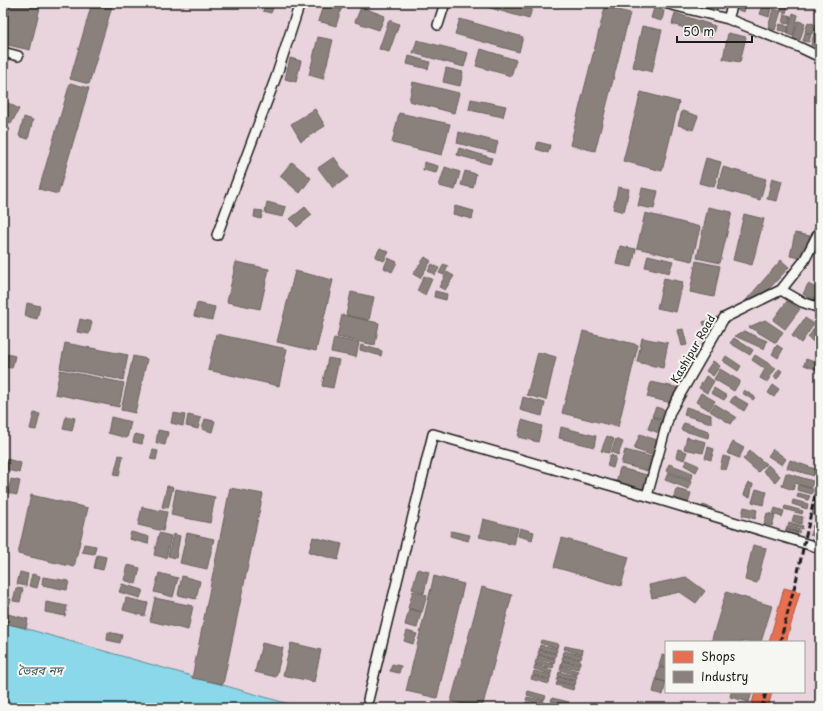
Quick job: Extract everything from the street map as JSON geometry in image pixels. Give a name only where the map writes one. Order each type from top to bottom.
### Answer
[{"type":"street","points":[[217,235],[276,77],[298,3]]},
{"type":"street","points":[[438,25],[444,3]]},
{"type":"street","points":[[664,3],[728,19],[799,47],[820,57]]},
{"type":"street","points":[[728,19],[733,3]]},
{"type":"street","points":[[3,52],[18,56]]},
{"type":"street","name":"Kashipur Road","points":[[647,496],[670,412],[724,318],[781,290],[804,261],[820,230]]},
{"type":"street","points":[[781,290],[802,302],[820,308]]},
{"type":"street","points":[[368,700],[433,434],[820,548]]},
{"type":"shaded area","points":[[3,3],[820,3],[820,708],[303,708],[3,622]]},
{"type":"water","name":"ভৈরব নদ","points":[[3,622],[303,708],[3,708]]},
{"type":"building: Shops","points":[[784,588],[800,592],[786,641],[769,641]]},
{"type":"building: Shops","points":[[755,693],[772,693],[768,708],[751,708]]},
{"type":"building: Industry","points":[[3,3],[41,3],[30,50],[3,44]]},
{"type":"building: Industry","points":[[92,3],[113,3],[89,84],[70,79]]},
{"type":"building: Industry","points":[[324,3],[343,3],[336,26],[318,21]]},
{"type":"building: Industry","points":[[473,3],[531,3],[533,4],[529,19]]},
{"type":"building: Industry","points":[[714,3],[722,3],[721,7],[713,5]]},
{"type":"building: Industry","points":[[737,3],[746,3],[744,12],[735,9]]},
{"type":"building: Industry","points":[[783,3],[789,3],[786,13],[781,11]]},
{"type":"building: Industry","points":[[265,6],[273,8],[271,13],[263,11]]},
{"type":"building: Industry","points":[[763,6],[771,8],[769,17],[760,14]]},
{"type":"building: Industry","points":[[361,7],[385,16],[379,30],[355,22]]},
{"type":"building: Industry","points":[[605,7],[630,13],[595,151],[570,145]]},
{"type":"building: Industry","points":[[654,8],[664,11],[662,21],[651,18]]},
{"type":"building: Industry","points":[[773,9],[781,11],[775,30],[768,28]]},
{"type":"building: Industry","points":[[675,13],[715,26],[712,37],[672,24]]},
{"type":"building: Industry","points":[[793,13],[798,15],[793,36],[787,34]]},
{"type":"building: Industry","points":[[785,14],[791,16],[789,24],[783,23]]},
{"type":"building: Industry","points":[[460,19],[523,37],[519,52],[455,34]]},
{"type":"building: Industry","points":[[389,20],[399,24],[389,52],[379,49]]},
{"type":"building: Industry","points":[[798,21],[805,23],[800,40],[793,39]]},
{"type":"building: Industry","points":[[817,21],[820,22],[820,35],[817,46],[811,45]]},
{"type":"building: Industry","points":[[808,22],[814,24],[812,34],[805,32]]},
{"type":"building: Industry","points":[[780,24],[789,27],[788,32],[778,30]]},
{"type":"building: Industry","points":[[642,26],[662,30],[652,72],[633,67]]},
{"type":"building: Industry","points":[[728,33],[746,37],[740,62],[723,59]]},
{"type":"building: Industry","points":[[805,33],[811,34],[809,42],[803,41]]},
{"type":"building: Industry","points":[[318,37],[333,40],[323,79],[309,75]]},
{"type":"building: Industry","points":[[417,40],[468,53],[464,67],[413,53]]},
{"type":"building: Industry","points":[[481,49],[516,60],[511,76],[476,66]]},
{"type":"building: Industry","points":[[409,56],[430,62],[428,69],[407,64]]},
{"type":"building: Industry","points":[[290,58],[301,61],[296,82],[285,79]]},
{"type":"building: Industry","points":[[446,68],[463,72],[460,86],[443,82]]},
{"type":"building: Industry","points":[[413,82],[459,93],[454,113],[409,101]]},
{"type":"building: Industry","points":[[70,83],[89,88],[58,194],[39,189]]},
{"type":"building: Industry","points":[[641,92],[679,102],[662,171],[623,161]]},
{"type":"building: Industry","points":[[471,99],[506,106],[503,117],[469,110]]},
{"type":"building: Industry","points":[[3,100],[19,109],[11,124],[3,120]]},
{"type":"building: Industry","points":[[315,109],[325,126],[301,141],[291,124]]},
{"type":"building: Industry","points":[[682,111],[698,116],[693,130],[678,125]]},
{"type":"building: Industry","points":[[399,113],[450,124],[442,155],[392,143]]},
{"type":"building: Industry","points":[[24,117],[33,120],[28,139],[19,136]]},
{"type":"building: Industry","points":[[3,126],[10,129],[6,136],[3,135]]},
{"type":"building: Industry","points":[[459,132],[498,142],[495,153],[457,143]]},
{"type":"building: Industry","points":[[538,142],[550,145],[548,153],[536,149]]},
{"type":"building: Industry","points":[[459,148],[492,158],[490,164],[457,155]]},
{"type":"building: Industry","points":[[334,157],[348,177],[333,188],[318,168]]},
{"type":"building: Industry","points":[[706,158],[721,162],[714,187],[699,183]]},
{"type":"building: Industry","points":[[292,162],[311,178],[300,193],[280,176]]},
{"type":"building: Industry","points":[[424,162],[438,166],[436,173],[423,170]]},
{"type":"building: Industry","points":[[445,167],[460,172],[455,190],[439,186]]},
{"type":"building: Industry","points":[[723,167],[766,179],[760,200],[717,188]]},
{"type":"building: Industry","points":[[465,171],[476,174],[473,188],[461,185]]},
{"type":"building: Industry","points":[[772,178],[782,181],[777,201],[767,199]]},
{"type":"building: Industry","points":[[618,187],[629,189],[624,212],[613,209]]},
{"type":"building: Industry","points":[[642,188],[658,191],[654,209],[638,206]]},
{"type":"building: Industry","points":[[267,202],[286,207],[283,217],[265,213]]},
{"type":"building: Industry","points":[[455,206],[474,211],[472,219],[453,214]]},
{"type":"building: Industry","points":[[305,207],[312,215],[297,227],[290,219]]},
{"type":"building: Industry","points":[[708,207],[732,212],[720,263],[697,258]]},
{"type":"building: Industry","points":[[255,210],[263,211],[261,219],[254,217]]},
{"type":"building: Industry","points":[[645,213],[700,227],[692,261],[637,248]]},
{"type":"building: Industry","points":[[744,214],[764,219],[752,265],[733,260]]},
{"type":"building: Industry","points":[[795,233],[810,236],[805,259],[790,256]]},
{"type":"building: Industry","points":[[620,246],[636,249],[632,267],[616,264]]},
{"type":"building: Industry","points":[[380,248],[389,252],[384,261],[375,257]]},
{"type":"building: Industry","points":[[648,255],[673,261],[669,273],[645,267]]},
{"type":"building: Industry","points":[[425,257],[431,261],[420,278],[413,274]]},
{"type":"building: Industry","points":[[388,258],[397,262],[392,272],[384,268]]},
{"type":"building: Industry","points":[[781,260],[789,267],[748,312],[741,306]]},
{"type":"building: Industry","points":[[696,261],[720,266],[714,297],[690,292]]},
{"type":"building: Industry","points":[[236,262],[269,269],[260,309],[227,302]]},
{"type":"building: Industry","points":[[432,264],[439,268],[435,275],[428,271]]},
{"type":"building: Industry","points":[[444,264],[448,266],[444,275],[439,273]]},
{"type":"building: Industry","points":[[295,271],[333,280],[316,351],[277,342]]},
{"type":"building: Industry","points":[[447,272],[454,276],[445,290],[439,287]]},
{"type":"building: Industry","points":[[424,276],[432,279],[425,295],[417,291]]},
{"type":"building: Industry","points":[[664,278],[683,282],[676,312],[657,308]]},
{"type":"building: Industry","points":[[808,284],[820,290],[820,303],[803,294]]},
{"type":"building: Industry","points":[[435,291],[447,294],[446,300],[434,297]]},
{"type":"building: Industry","points":[[351,292],[374,297],[369,320],[346,315]]},
{"type":"building: Industry","points":[[787,301],[800,309],[785,329],[773,320]]},
{"type":"building: Industry","points":[[27,303],[40,306],[37,319],[25,316]]},
{"type":"building: Industry","points":[[197,303],[215,307],[212,320],[194,316]]},
{"type":"building: Industry","points":[[342,315],[379,323],[375,345],[337,337]]},
{"type":"building: Industry","points":[[719,317],[724,326],[707,332],[703,322]]},
{"type":"building: Industry","points":[[805,318],[814,324],[801,343],[792,336]]},
{"type":"building: Industry","points":[[80,319],[92,322],[89,334],[77,332]]},
{"type":"building: Industry","points":[[765,320],[783,332],[776,343],[749,327]]},
{"type":"building: Industry","points":[[818,322],[820,323],[820,333],[814,342],[808,338]]},
{"type":"building: Industry","points":[[683,329],[687,345],[682,346],[678,330]]},
{"type":"building: Industry","points":[[583,331],[638,345],[618,427],[562,413]]},
{"type":"building: Industry","points":[[744,331],[767,341],[764,349],[735,336]]},
{"type":"building: Industry","points":[[216,334],[287,349],[279,386],[208,370]]},
{"type":"building: Industry","points":[[334,338],[359,343],[356,357],[331,352]]},
{"type":"building: Industry","points":[[642,338],[668,343],[663,368],[637,362]]},
{"type":"building: Industry","points":[[734,338],[753,350],[750,355],[730,343]]},
{"type":"building: Industry","points":[[65,343],[128,355],[123,380],[60,368]]},
{"type":"building: Industry","points":[[361,345],[382,351],[381,356],[360,350]]},
{"type":"building: Industry","points":[[777,345],[783,349],[778,358],[772,354]]},
{"type":"building: Industry","points":[[538,352],[556,357],[546,400],[527,395]]},
{"type":"building: Industry","points":[[7,354],[15,356],[12,368],[4,367]]},
{"type":"building: Industry","points":[[687,355],[694,357],[691,367],[684,365]]},
{"type":"building: Industry","points":[[755,355],[776,368],[767,382],[760,378],[765,369],[752,360]]},
{"type":"building: Industry","points":[[133,356],[147,359],[135,413],[121,410]]},
{"type":"building: Industry","points":[[726,356],[741,366],[738,371],[723,361]]},
{"type":"building: Industry","points":[[328,358],[339,360],[333,388],[322,386]]},
{"type":"building: Industry","points":[[806,359],[820,364],[818,370],[804,365]]},
{"type":"building: Industry","points":[[713,361],[720,366],[713,376],[706,371]]},
{"type":"building: Industry","points":[[683,368],[692,370],[689,385],[680,383]]},
{"type":"building: Industry","points":[[720,369],[740,381],[734,391],[714,379]]},
{"type":"building: Industry","points":[[779,369],[782,371],[777,379],[774,377]]},
{"type":"building: Industry","points":[[60,370],[124,383],[119,407],[55,394]]},
{"type":"building: Industry","points":[[706,376],[714,381],[707,393],[699,388]]},
{"type":"building: Industry","points":[[651,382],[684,389],[680,405],[647,397]]},
{"type":"building: Industry","points":[[773,385],[779,389],[774,397],[768,393]]},
{"type":"building: Industry","points":[[714,388],[727,396],[724,400],[711,393]]},
{"type":"building: Industry","points":[[744,390],[755,397],[753,400],[742,393]]},
{"type":"building: Industry","points":[[701,393],[715,401],[709,410],[696,402]]},
{"type":"building: Industry","points":[[734,396],[748,404],[744,411],[730,402]]},
{"type":"building: Industry","points":[[523,397],[545,403],[542,416],[520,410]]},
{"type":"building: Industry","points":[[715,404],[736,417],[731,424],[710,411]]},
{"type":"building: Industry","points":[[656,407],[673,413],[670,422],[652,416]]},
{"type":"building: Industry","points":[[686,407],[711,415],[711,423],[684,415]]},
{"type":"building: Industry","points":[[34,413],[40,414],[36,430],[30,429]]},
{"type":"building: Industry","points":[[173,413],[185,415],[183,426],[171,423]]},
{"type":"building: Industry","points":[[188,415],[201,418],[198,429],[186,426]]},
{"type":"building: Industry","points":[[66,416],[75,418],[72,431],[63,429]]},
{"type":"building: Industry","points":[[111,417],[131,422],[127,438],[108,433]]},
{"type":"building: Industry","points":[[652,417],[669,423],[665,435],[648,429]]},
{"type":"building: Industry","points":[[205,419],[215,421],[212,432],[202,429]]},
{"type":"building: Industry","points":[[522,420],[542,426],[538,442],[518,437]]},
{"type":"building: Industry","points":[[684,423],[709,431],[708,438],[681,430]]},
{"type":"building: Industry","points":[[561,427],[596,436],[594,447],[559,438]]},
{"type":"building: Industry","points":[[158,430],[168,432],[165,445],[156,443]]},
{"type":"building: Industry","points":[[135,434],[144,436],[142,444],[133,442]]},
{"type":"building: Industry","points":[[640,434],[662,442],[657,457],[634,449]]},
{"type":"building: Industry","points":[[607,436],[614,439],[609,453],[601,451]]},
{"type":"building: Industry","points":[[687,437],[706,442],[703,453],[684,449]]},
{"type":"building: Industry","points":[[616,439],[623,442],[618,455],[611,452]]},
{"type":"building: Industry","points":[[733,442],[744,448],[739,458],[727,453]]},
{"type":"building: Industry","points":[[708,447],[714,449],[711,460],[705,458]]},
{"type":"building: Industry","points":[[678,449],[687,452],[684,460],[676,457]]},
{"type":"building: Industry","points":[[773,449],[786,459],[782,465],[768,456]]},
{"type":"building: Industry","points":[[153,450],[158,451],[156,460],[150,459]]},
{"type":"building: Industry","points":[[625,450],[652,457],[648,471],[621,464]]},
{"type":"building: Industry","points":[[750,451],[766,464],[758,472],[743,459]]},
{"type":"building: Industry","points":[[119,455],[123,456],[119,476],[114,475]]},
{"type":"building: Industry","points":[[610,455],[616,457],[613,468],[607,466]]},
{"type":"building: Industry","points":[[723,456],[730,458],[726,470],[720,468]]},
{"type":"building: Industry","points":[[7,459],[21,463],[19,473],[4,469]]},
{"type":"building: Industry","points":[[687,460],[699,466],[696,472],[684,465]]},
{"type":"building: Industry","points":[[790,460],[815,469],[814,476],[787,468]]},
{"type":"building: Industry","points":[[669,464],[693,473],[690,480],[666,471]]},
{"type":"building: Industry","points":[[768,465],[780,476],[775,482],[763,471]]},
{"type":"building: Industry","points":[[620,468],[647,475],[643,490],[616,482]]},
{"type":"building: Industry","points":[[668,473],[692,482],[689,489],[665,480]]},
{"type":"building: Industry","points":[[786,473],[813,481],[811,488],[795,483],[793,490],[782,486]]},
{"type":"building: Industry","points":[[11,479],[20,481],[17,495],[8,493]]},
{"type":"building: Industry","points":[[748,483],[753,484],[750,497],[744,495]]},
{"type":"building: Industry","points":[[798,485],[813,489],[812,494],[797,490]]},
{"type":"building: Industry","points":[[167,486],[173,487],[168,508],[162,507]]},
{"type":"building: Industry","points":[[230,488],[263,494],[223,684],[192,678]]},
{"type":"building: Industry","points":[[176,489],[215,497],[210,523],[171,515]]},
{"type":"building: Industry","points":[[676,489],[691,493],[688,504],[673,501]]},
{"type":"building: Industry","points":[[756,489],[767,492],[763,505],[752,502]]},
{"type":"building: Industry","points":[[798,493],[810,496],[808,500],[797,497]]},
{"type":"building: Industry","points":[[31,495],[88,508],[74,567],[18,554]]},
{"type":"building: Industry","points":[[817,497],[820,498],[820,516],[812,514]]},
{"type":"building: Industry","points":[[793,500],[808,504],[807,509],[792,504]]},
{"type":"building: Industry","points":[[703,505],[712,508],[711,513],[702,510]]},
{"type":"building: Industry","points":[[785,506],[803,511],[802,514],[784,509]]},
{"type":"building: Industry","points":[[142,507],[167,512],[163,531],[138,525]]},
{"type":"building: Industry","points":[[744,507],[757,510],[755,519],[742,515]]},
{"type":"building: Industry","points":[[775,508],[784,511],[782,517],[773,514]]},
{"type":"building: Industry","points":[[767,513],[775,515],[772,526],[764,524]]},
{"type":"building: Industry","points":[[794,515],[803,517],[801,524],[792,521]]},
{"type":"building: Industry","points":[[483,519],[518,528],[514,545],[479,537]]},
{"type":"building: Industry","points":[[789,522],[803,526],[802,529],[788,525]]},
{"type":"building: Industry","points":[[813,525],[820,527],[820,538],[810,535]]},
{"type":"building: Industry","points":[[787,526],[800,530],[799,533],[786,529]]},
{"type":"building: Industry","points":[[520,528],[534,532],[532,540],[518,536]]},
{"type":"building: Industry","points":[[786,529],[798,532],[796,538],[784,534]]},
{"type":"building: Industry","points":[[451,531],[470,535],[468,541],[450,536]]},
{"type":"building: Industry","points":[[131,532],[149,537],[148,544],[129,539]]},
{"type":"building: Industry","points":[[159,533],[171,536],[166,558],[154,555]]},
{"type":"building: Industry","points":[[187,533],[214,539],[207,569],[180,563]]},
{"type":"building: Industry","points":[[173,534],[180,536],[176,558],[168,556]]},
{"type":"building: Industry","points":[[313,537],[342,544],[338,560],[309,552]]},
{"type":"building: Industry","points":[[562,538],[629,557],[621,586],[554,567]]},
{"type":"building: Industry","points":[[84,544],[96,546],[94,554],[82,552]]},
{"type":"building: Industry","points":[[753,545],[766,548],[757,583],[745,580]]},
{"type":"building: Industry","points":[[97,555],[106,557],[103,570],[94,568]]},
{"type":"building: Industry","points":[[128,565],[140,568],[136,584],[124,580]]},
{"type":"building: Industry","points":[[418,569],[429,572],[424,593],[412,589]]},
{"type":"building: Industry","points":[[20,572],[28,574],[26,586],[17,584]]},
{"type":"building: Industry","points":[[159,573],[178,578],[173,597],[154,592]]},
{"type":"building: Industry","points":[[32,574],[40,576],[37,588],[29,586]]},
{"type":"building: Industry","points":[[182,576],[200,581],[196,599],[178,595]]},
{"type":"building: Industry","points":[[434,576],[464,584],[437,698],[406,691]]},
{"type":"building: Industry","points":[[43,577],[69,581],[67,590],[42,585]]},
{"type":"building: Industry","points":[[686,577],[705,591],[696,603],[680,592],[652,598],[649,585]]},
{"type":"building: Industry","points":[[122,584],[143,590],[140,598],[119,592]]},
{"type":"building: Industry","points":[[482,587],[512,595],[482,708],[479,708],[451,701]]},
{"type":"building: Industry","points":[[16,588],[23,589],[20,602],[13,601]]},
{"type":"building: Industry","points":[[413,591],[427,595],[422,612],[408,608]]},
{"type":"building: Industry","points":[[726,592],[772,606],[761,641],[711,641]]},
{"type":"building: Industry","points":[[3,597],[11,599],[9,606],[3,604]]},
{"type":"building: Industry","points":[[126,598],[148,603],[145,616],[123,610]]},
{"type":"building: Industry","points":[[155,598],[193,606],[188,630],[150,621]]},
{"type":"building: Industry","points":[[46,602],[67,606],[65,616],[45,612]]},
{"type":"building: Industry","points":[[409,609],[421,612],[417,628],[405,625]]},
{"type":"building: Industry","points":[[3,613],[28,619],[26,628],[3,623]]},
{"type":"building: Industry","points":[[407,631],[417,634],[413,644],[404,641]]},
{"type":"building: Industry","points":[[108,632],[122,635],[120,643],[107,640]]},
{"type":"building: Industry","points":[[541,640],[558,644],[557,648],[540,643]]},
{"type":"building: Industry","points":[[262,643],[283,648],[276,677],[255,672]]},
{"type":"building: Industry","points":[[291,643],[321,650],[314,682],[283,675]]},
{"type":"building: Industry","points":[[540,645],[557,649],[556,653],[539,649]]},
{"type":"building: Industry","points":[[565,646],[583,650],[582,654],[564,649]]},
{"type":"building: Industry","points":[[539,650],[556,654],[555,658],[538,654]]},
{"type":"building: Industry","points":[[564,651],[582,655],[581,659],[563,655]]},
{"type":"building: Industry","points":[[538,655],[555,659],[554,663],[537,659]]},
{"type":"building: Industry","points":[[662,655],[665,656],[665,668],[659,666]]},
{"type":"building: Industry","points":[[563,656],[580,660],[580,664],[562,660]]},
{"type":"building: Industry","points":[[536,660],[554,665],[553,668],[535,664]]},
{"type":"building: Industry","points":[[562,661],[579,665],[578,669],[561,665]]},
{"type":"building: Industry","points":[[392,664],[401,666],[399,673],[390,671]]},
{"type":"building: Industry","points":[[535,665],[552,670],[551,674],[534,669]]},
{"type":"building: Industry","points":[[561,666],[578,671],[577,675],[560,670]]},
{"type":"building: Industry","points":[[659,667],[665,669],[665,682],[656,679]]},
{"type":"building: Industry","points":[[534,671],[551,675],[550,679],[533,675]]},
{"type":"building: Industry","points":[[559,672],[577,676],[576,680],[558,676]]},
{"type":"building: Industry","points":[[532,676],[550,680],[549,684],[531,679]]},
{"type":"building: Industry","points":[[558,677],[576,681],[575,685],[557,681]]},
{"type":"building: Industry","points":[[656,680],[665,682],[663,695],[653,692]]},
{"type":"building: Industry","points":[[557,682],[574,686],[573,690],[556,685]]},
{"type":"building: Industry","points":[[528,691],[546,696],[544,700],[527,695]]},
{"type":"building: Industry","points":[[731,693],[752,693],[749,702],[730,697]]},
{"type":"building: Industry","points":[[527,697],[544,701],[543,705],[526,700]]},
{"type":"building: Industry","points":[[552,698],[569,702],[568,706],[551,701]]},
{"type":"building: Industry","points":[[526,702],[543,706],[543,708],[525,706]]},
{"type":"building: Industry","points":[[551,703],[568,707],[568,708],[550,707]]},
{"type":"railway","points":[[780,641],[797,577],[820,473]]},
{"type":"railway","points":[[762,708],[766,693]]}]
